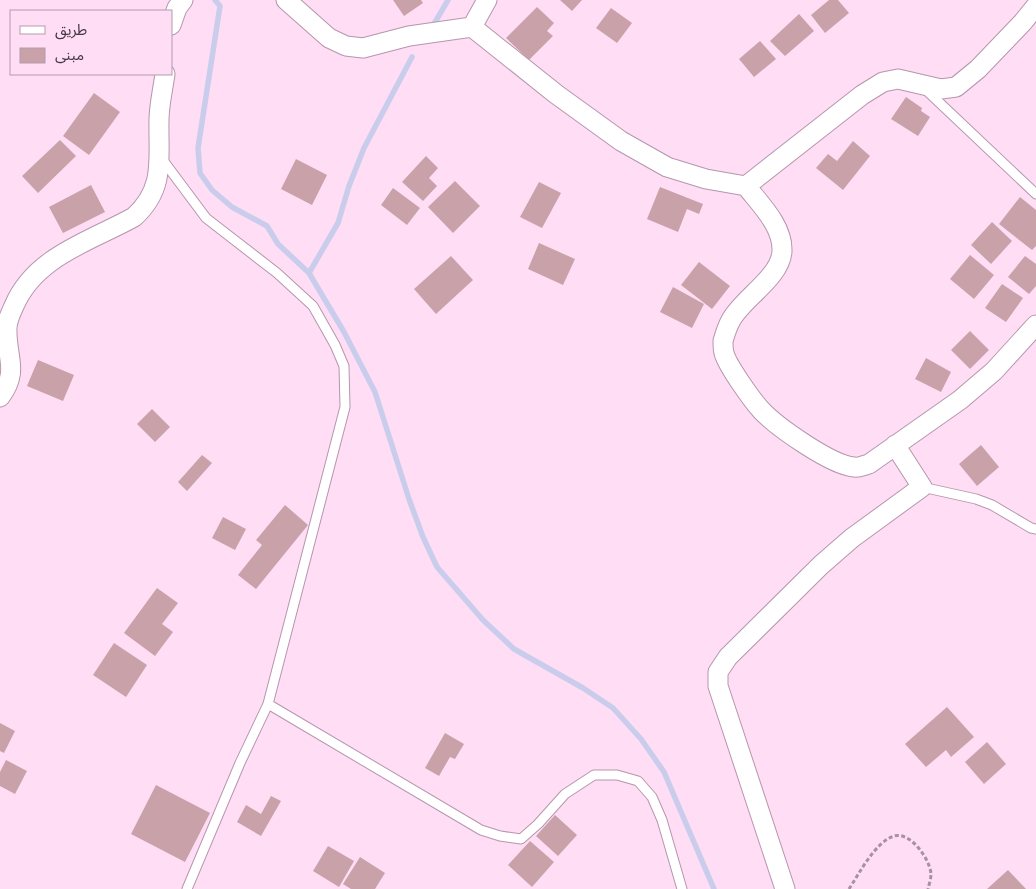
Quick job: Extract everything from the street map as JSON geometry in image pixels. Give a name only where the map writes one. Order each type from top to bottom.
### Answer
[{"type":"street","points":[[172,22],[177,8],[183,0]]},
{"type":"street","points":[[286,0],[300,11],[318,30],[346,46],[363,48],[409,36],[472,26],[556,94],[620,141],[667,167],[706,179],[746,186],[775,225],[782,241],[782,253],[776,269],[731,318],[723,344],[724,354],[761,410],[795,438],[840,464],[856,468],[869,464],[960,400],[994,371],[1036,325]]},
{"type":"street","points":[[472,26],[487,0]]},
{"type":"street","points":[[746,186],[862,94],[883,82],[898,79],[941,89],[956,87],[978,69],[1036,6]]},
{"type":"street","points":[[0,397],[11,378],[10,353],[6,332],[7,324],[23,290],[54,258],[122,224],[144,208],[158,178],[160,157],[159,118],[165,75]]},
{"type":"street","points":[[785,889],[718,686],[718,672],[728,657],[821,565],[852,538],[922,487],[895,445]]},
{"type":"lane","points":[[920,85],[1036,194]]},
{"type":"lane","points":[[160,157],[206,218],[277,273],[314,306],[344,366],[345,407],[268,704],[240,763],[188,889]]},
{"type":"lane","points":[[922,487],[992,504],[1030,528],[1036,529]]},
{"type":"lane","points":[[268,704],[481,830],[500,836],[521,840],[565,794],[594,775],[617,775],[638,781],[652,797],[662,820],[682,889]]},
{"type":"path","points":[[849,889],[868,860],[884,842],[894,836],[903,837],[913,842],[925,857],[931,874],[928,889]]},
{"type":"building","points":[[393,0],[421,0],[423,3],[404,16]]},
{"type":"building","points":[[560,0],[582,0],[572,11]]},
{"type":"building","points":[[829,0],[838,0],[849,13],[825,33],[811,15]]},
{"type":"building","points":[[537,7],[554,23],[547,31],[553,36],[529,60],[506,38]]},
{"type":"building","points":[[611,8],[632,23],[617,43],[596,28]]},
{"type":"building","points":[[799,14],[814,31],[785,56],[770,41]]},
{"type":"building","points":[[760,41],[776,59],[754,77],[739,59]]},
{"type":"building","points":[[94,93],[120,112],[89,155],[63,136]]},
{"type":"building","points":[[906,97],[922,108],[921,111],[930,117],[918,136],[891,119]]},
{"type":"building","points":[[60,140],[76,156],[38,193],[22,176]]},
{"type":"building","points":[[853,141],[870,156],[843,190],[816,168],[828,154],[837,161]]},
{"type":"building","points":[[426,156],[438,168],[429,178],[437,186],[423,201],[402,182]]},
{"type":"building","points":[[296,159],[327,175],[312,205],[281,189]]},
{"type":"building","points":[[455,181],[480,206],[453,233],[428,207]]},
{"type":"building","points":[[539,182],[561,193],[542,228],[520,217]]},
{"type":"building","points":[[91,185],[105,212],[63,233],[49,207]]},
{"type":"building","points":[[660,187],[703,204],[699,214],[687,209],[678,232],[647,219]]},
{"type":"building","points":[[393,188],[420,208],[407,225],[381,205]]},
{"type":"building","points":[[1020,197],[1036,210],[1036,246],[1032,250],[999,224]]},
{"type":"building","points":[[992,222],[1012,241],[991,264],[971,245]]},
{"type":"building","points":[[539,243],[575,259],[563,285],[528,269]]},
{"type":"building","points":[[970,255],[994,275],[974,299],[950,279]]},
{"type":"building","points":[[451,256],[473,280],[436,314],[414,289]]},
{"type":"building","points":[[1025,256],[1036,264],[1036,286],[1029,294],[1008,277]]},
{"type":"building","points":[[699,262],[730,286],[712,309],[681,285]]},
{"type":"building","points":[[1002,284],[1023,298],[1006,322],[985,308]]},
{"type":"building","points":[[673,287],[704,304],[692,328],[660,312]]},
{"type":"building","points":[[970,331],[989,350],[970,369],[951,350]]},
{"type":"building","points":[[926,358],[951,372],[941,392],[915,379]]},
{"type":"building","points":[[38,360],[74,375],[63,401],[27,386]]},
{"type":"building","points":[[152,409],[170,427],[155,442],[137,424]]},
{"type":"building","points":[[981,445],[999,467],[977,486],[959,464]]},
{"type":"building","points":[[202,455],[212,463],[187,491],[178,482]]},
{"type":"building","points":[[285,505],[308,525],[256,589],[238,575],[262,545],[256,540]]},
{"type":"building","points":[[223,517],[246,529],[235,550],[212,538]]},
{"type":"building","points":[[157,588],[178,603],[162,624],[173,632],[155,656],[124,633]]},
{"type":"building","points":[[114,643],[147,665],[126,697],[93,675]]},
{"type":"building","points":[[947,707],[974,737],[951,757],[946,750],[926,767],[905,744]]},
{"type":"building","points":[[0,723],[15,731],[4,753],[0,751]]},
{"type":"building","points":[[445,733],[464,744],[455,759],[450,757],[439,776],[425,768]]},
{"type":"building","points":[[987,742],[1006,764],[984,784],[965,762]]},
{"type":"building","points":[[6,760],[27,771],[15,794],[0,786],[0,772]]},
{"type":"building","points":[[156,785],[210,813],[185,862],[131,834]]},
{"type":"building","points":[[271,796],[281,801],[261,836],[237,822],[246,805],[261,814]]},
{"type":"building","points":[[555,815],[577,835],[558,856],[536,836]]},
{"type":"building","points":[[530,841],[554,862],[532,887],[508,865]]},
{"type":"building","points":[[328,846],[354,861],[339,887],[313,871]]},
{"type":"building","points":[[360,857],[385,873],[375,889],[351,889],[343,884]]},
{"type":"building","points":[[1008,870],[1026,889],[987,889]]},
{"type":"waterway","points":[[215,0],[220,6],[198,148],[200,173],[212,190],[232,207],[267,226],[278,244],[309,273],[344,332],[375,392],[409,499],[423,537],[437,567],[483,620],[514,649],[583,688],[613,708],[641,739],[664,772],[714,889]]},
{"type":"waterway","points":[[434,24],[448,0]]},
{"type":"waterway","points":[[309,273],[338,223],[349,186],[364,148],[412,57]]}]
